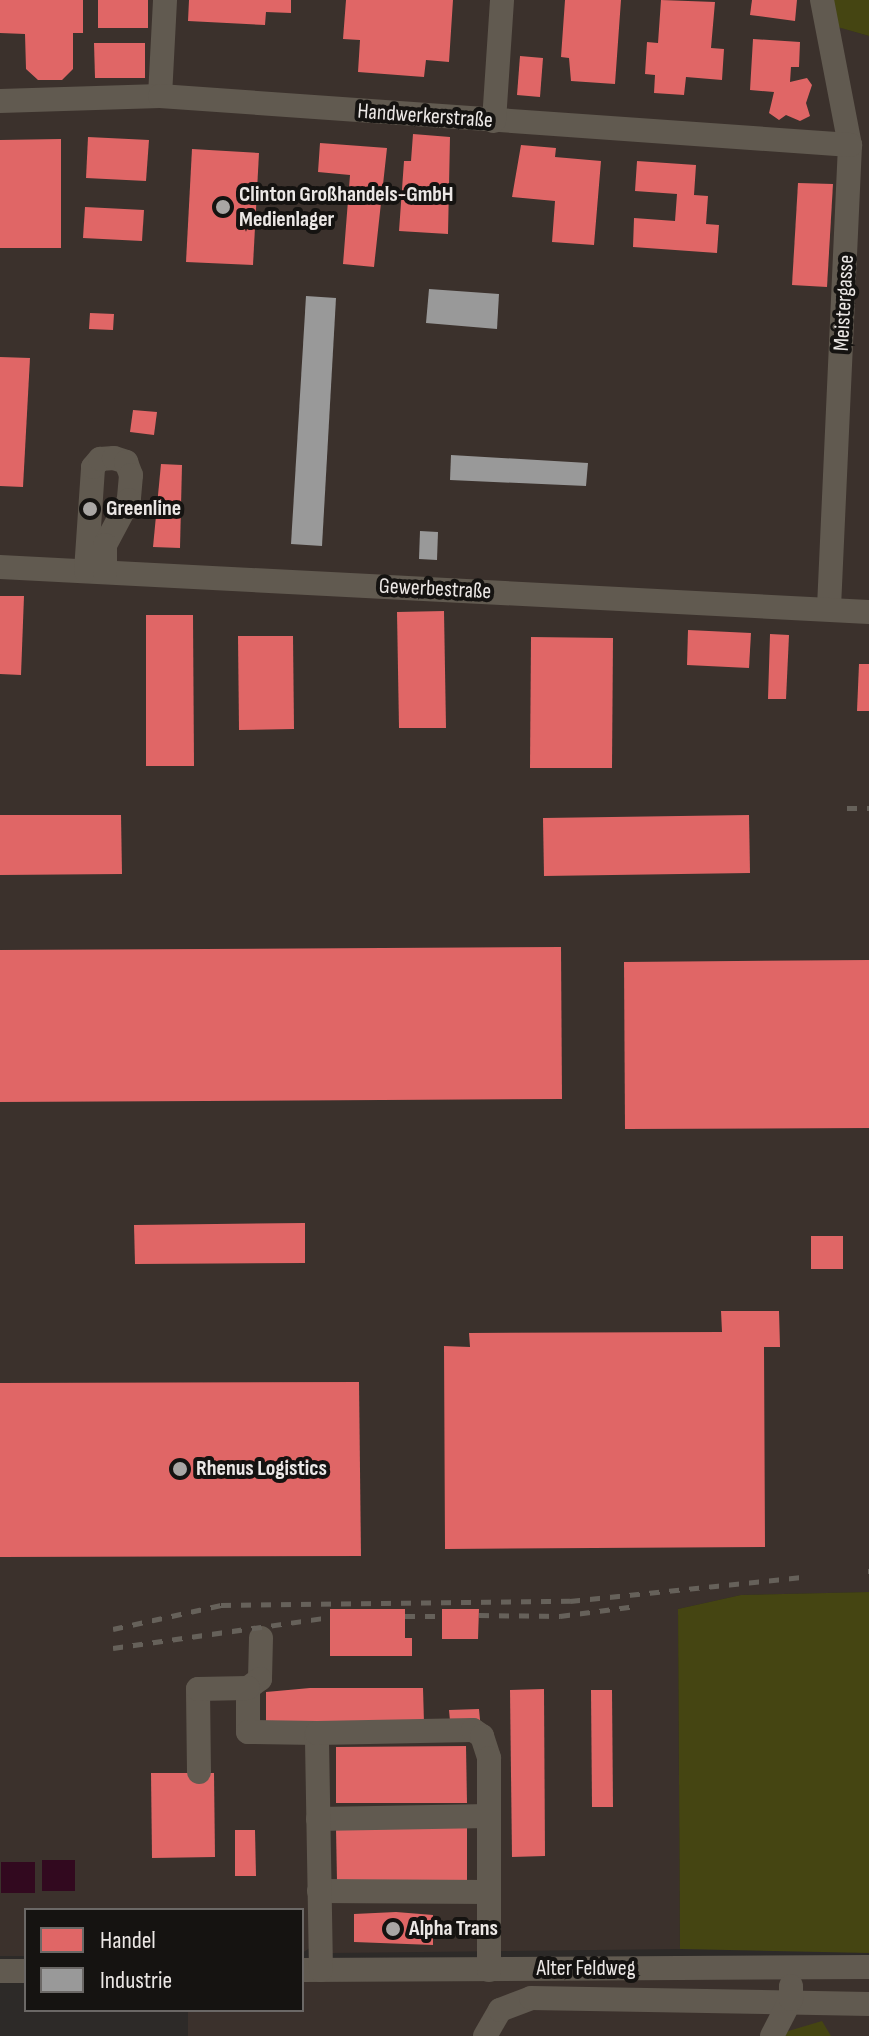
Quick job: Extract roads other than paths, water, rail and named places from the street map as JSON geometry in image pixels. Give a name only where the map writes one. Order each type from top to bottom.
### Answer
[{"type":"street","points":[[160,96],[165,0]]},
{"type":"street","points":[[494,121],[502,0]]},
{"type":"street","name":"Meistergasse","points":[[822,0],[850,145],[829,609]]},
{"type":"street","name":"Handwerkerstraße","points":[[0,101],[160,96],[850,145]]},
{"type":"street","name":"Gewerbestraße","points":[[0,567],[869,612]]},
{"type":"street","points":[[199,1772],[198,1689],[248,1688],[260,1679],[261,1638]]},
{"type":"street","points":[[248,1688],[248,1732],[473,1730],[482,1736],[489,1758],[489,1970]]},
{"type":"street","points":[[311,1970],[319,1891],[317,1733]]},
{"type":"street","points":[[318,1819],[489,1816]]},
{"type":"street","points":[[319,1891],[488,1892]]},
{"type":"street","name":"Alter Feldweg","points":[[311,1970],[869,1967]]},
{"type":"street","points":[[772,2036],[791,1999],[791,1968]]},
{"type":"street","points":[[0,1971],[24,1971]]},
{"type":"street","points":[[485,2036],[500,2010],[531,1998],[791,1999],[869,2004]]},
{"type":"railway","points":[[847,808],[869,808]]},
{"type":"railway","points":[[113,1629],[221,1605],[570,1601],[802,1577]]},
{"type":"railway","points":[[479,1615],[560,1616],[636,1606]]},
{"type":"railway","points":[[405,1616],[442,1616]]},
{"type":"railway","points":[[113,1648],[330,1617]]},
{"type":"place","name":"Clinton Großhandels-GmbH Medienlager","points":[[223,207]]},
{"type":"place","name":"Greenline","points":[[90,509]]},
{"type":"place","name":"Rhenus Logistics","points":[[180,1469]]},
{"type":"place","name":"Alpha Trans","points":[[393,1929]]}]
